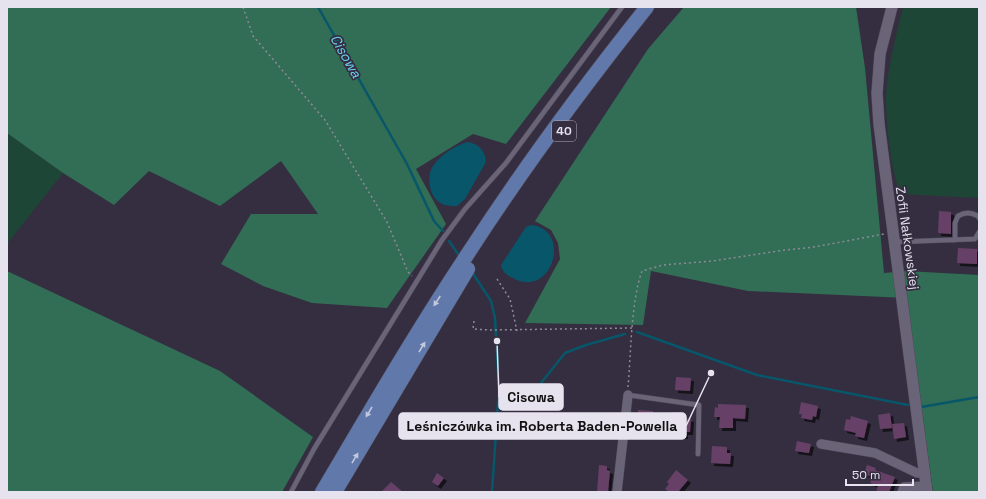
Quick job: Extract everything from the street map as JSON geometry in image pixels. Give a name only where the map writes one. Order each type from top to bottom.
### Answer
[{"type":"main road","name":"40","points":[[322,492],[407,349],[461,272],[546,140],[647,7]]},
{"type":"main road","name":"40","points":[[472,255],[568,125],[659,7]]},
{"type":"main road","name":"40","points":[[335,492],[453,297],[461,272]]},
{"type":"street","name":"Zofii Nałkowskiej","points":[[892,7],[880,54],[877,93],[879,124],[927,489],[904,487],[902,492]]},
{"type":"street","points":[[617,492],[628,395]]},
{"type":"street","points":[[821,444],[875,453],[918,473],[926,473]]},
{"type":"lane","points":[[291,492],[314,449],[416,280],[442,240],[465,209],[506,163],[622,7]]},
{"type":"lane","points":[[955,240],[955,223],[958,216],[964,212],[971,212],[979,218]]},
{"type":"lane","points":[[894,237],[955,240],[975,239],[979,232]]},
{"type":"lane","points":[[628,395],[699,404],[698,454]]},
{"type":"path","points":[[243,7],[254,36],[325,120],[387,222],[408,272],[416,280]]},
{"type":"path","points":[[628,395],[633,328],[639,280],[642,271],[652,267],[894,237]]},
{"type":"path","points":[[497,279],[510,299],[517,331]]},
{"type":"path","points":[[474,321],[473,329],[501,331],[633,328]]},
{"type":"green space","points":[[7,7],[611,7],[506,144],[473,134],[416,169],[446,224],[387,308],[312,303],[263,286],[221,264],[251,214],[318,214],[281,161],[220,206],[149,171],[114,205],[63,173],[7,133]]},
{"type":"green space","points":[[684,7],[856,7],[865,68],[884,273],[906,271],[979,275],[979,492],[933,492],[907,298],[748,291],[651,271],[643,325],[525,323],[560,259],[558,243],[551,230],[535,221],[648,49]]},
{"type":"green space","points":[[903,7],[979,7],[979,198],[900,194],[890,150],[887,126],[886,92]]},
{"type":"green space","points":[[7,133],[63,173],[7,244]]},
{"type":"green space","points":[[7,271],[220,371],[313,437],[282,492],[7,492]]},
{"type":"water","points":[[468,142],[475,144],[483,151],[486,162],[465,199],[457,206],[443,204],[433,196],[431,192],[429,178],[433,165],[446,153],[457,146]]},
{"type":"water","points":[[531,225],[544,229],[551,238],[554,249],[552,261],[547,272],[538,280],[527,282],[513,278],[502,270],[501,265],[526,227]]},
{"type":"building","points":[[939,211],[951,212],[951,234],[938,233]]},
{"type":"building","points":[[958,248],[977,249],[977,264],[957,263]]},
{"type":"building","points":[[676,377],[691,378],[690,391],[675,390]]},
{"type":"building","points":[[801,402],[818,406],[816,417],[813,416],[812,420],[801,418],[802,414],[799,414]]},
{"type":"building","points":[[718,404],[746,405],[745,419],[733,418],[733,428],[719,428],[720,417],[714,417],[715,407],[718,408]]},
{"type":"building","points":[[638,410],[653,411],[653,422],[638,421]]},
{"type":"building","points":[[671,412],[682,412],[681,418],[691,419],[690,432],[685,432],[685,436],[672,436],[672,428],[670,428]]},
{"type":"building","points":[[890,413],[892,428],[880,429],[878,415]]},
{"type":"building","points":[[851,416],[868,421],[864,438],[855,436],[856,433],[844,430],[846,419],[850,420]]},
{"type":"building","points":[[904,423],[906,437],[894,439],[892,424]]},
{"type":"building","points":[[797,441],[811,444],[809,453],[795,451]]},
{"type":"building","points":[[712,446],[727,447],[727,453],[731,453],[730,464],[711,463]]},
{"type":"building","points":[[599,465],[607,466],[607,470],[610,471],[608,492],[597,492]]},
{"type":"building","points":[[867,465],[876,468],[875,470],[895,477],[889,492],[876,492],[878,486],[870,483],[872,477],[864,474]]},
{"type":"building","points":[[676,470],[688,480],[678,492],[669,492],[665,489],[669,484],[667,482]]},
{"type":"building","points":[[437,473],[444,478],[438,486],[432,482]]},
{"type":"building","points":[[391,482],[403,492],[381,492]]},
{"type":"waterway","name":"Cisowa","points":[[318,7],[407,164],[434,221],[443,231]]},
{"type":"waterway","name":"Cisowa","points":[[449,241],[460,257]]},
{"type":"waterway","name":"Cisowa","points":[[472,272],[491,301],[495,318],[499,389],[492,492]]},
{"type":"waterway","points":[[637,332],[757,375],[908,405]]},
{"type":"waterway","points":[[541,383],[565,353],[586,345],[625,334]]},
{"type":"waterway","points":[[499,389],[531,387]]},
{"type":"waterway","points":[[921,407],[979,397]]},
{"type":"place","name":"Cisowa","points":[[497,341]]},
{"type":"place","name":"Leśniczówka im. Roberta Baden-Powella","points":[[711,373]]}]
